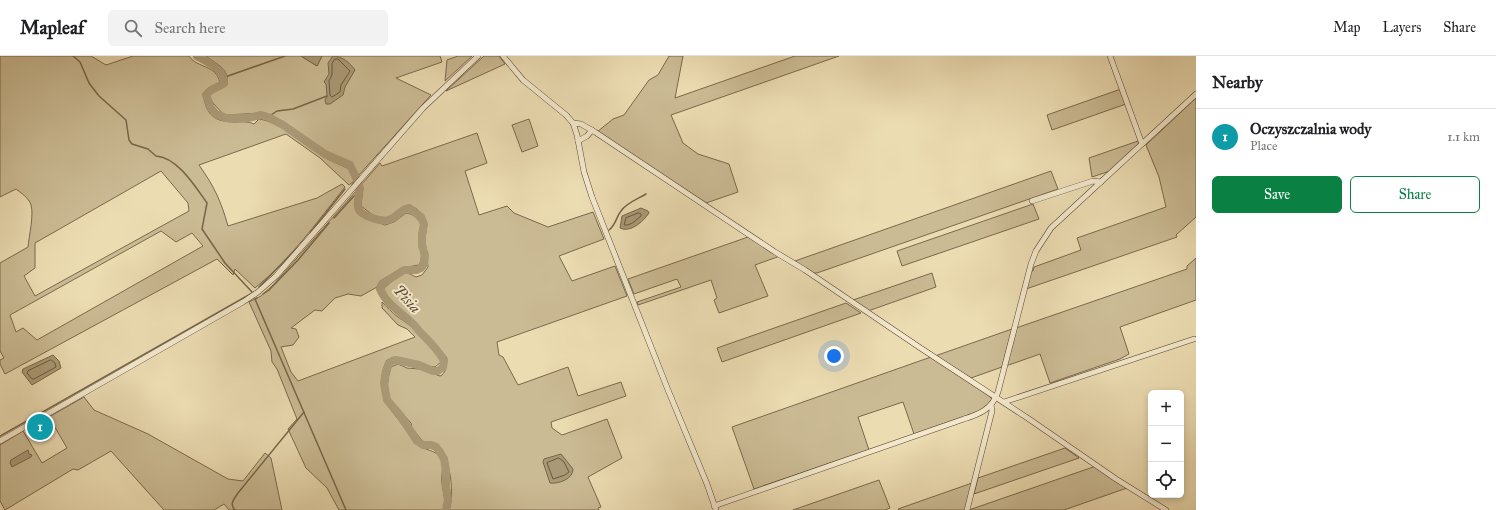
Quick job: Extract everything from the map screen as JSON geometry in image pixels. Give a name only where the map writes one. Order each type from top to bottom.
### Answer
[{"type":"street","points":[[0,441],[258,292],[276,276],[423,108],[478,56]]},
{"type":"street","points":[[503,56],[523,80],[566,115],[573,123],[584,172],[592,197],[668,390],[707,484],[715,508],[964,419],[982,412],[991,405],[996,397],[1036,250],[1051,228],[1196,94]]},
{"type":"street","points":[[1110,56],[1142,144]]},
{"type":"street","points":[[573,123],[581,124],[592,130],[1004,402],[1116,479],[1166,510]]},
{"type":"street","points":[[578,141],[587,136],[592,130]]},
{"type":"street","points":[[1032,201],[1093,181],[1101,182]]},
{"type":"street","points":[[1004,402],[1194,339]]},
{"type":"street","points":[[967,510],[992,411],[991,405]]},
{"type":"shaded area","points":[[0,56],[91,56],[106,65],[133,56],[189,56],[197,63],[211,70],[218,77],[220,83],[208,88],[203,93],[206,107],[212,116],[216,119],[228,122],[247,122],[254,124],[259,119],[275,124],[324,157],[349,169],[353,175],[354,181],[349,185],[320,158],[286,134],[199,165],[216,194],[223,209],[228,226],[317,198],[342,184],[345,187],[291,253],[255,288],[235,269],[233,275],[217,259],[5,374],[0,364],[0,360],[4,358],[0,351],[0,263],[28,247],[32,209],[29,200],[16,189],[0,197]],"holes":[[[161,171],[188,203],[189,211],[35,296],[24,276],[35,268],[35,243]],[[161,231],[176,242],[192,233],[203,246],[37,340],[23,328],[16,332],[10,315]]]},
{"type":"shaded area","points":[[206,56],[301,56],[317,66],[322,56],[440,56],[442,62],[396,78],[431,95],[358,176],[349,163],[326,152],[298,132],[265,113],[224,115],[209,96],[213,92],[227,85],[225,71]]},
{"type":"shaded area","points":[[458,56],[472,56],[445,81],[447,60]]},
{"type":"shaded area","points":[[484,56],[499,56],[505,64],[446,91]]},
{"type":"shaded area","points":[[669,56],[683,56],[675,98],[795,56],[839,56],[671,115],[683,143],[698,154],[729,164],[738,192],[706,203],[597,132],[613,119],[624,115],[649,80],[658,75]]},
{"type":"shaded area","points":[[1121,89],[1126,104],[1052,130],[1047,115]]},
{"type":"shaded area","points":[[1196,98],[1196,217],[1176,235],[1177,237],[1026,289],[1031,271],[1033,271],[1034,267],[1081,250],[1077,238],[1166,207],[1159,177],[1146,145]]},
{"type":"shaded area","points":[[529,119],[538,146],[522,152],[512,125]]},
{"type":"shaded area","points":[[477,133],[487,163],[465,171],[479,215],[507,206],[514,213],[548,227],[593,212],[604,239],[559,256],[572,281],[615,266],[627,296],[497,342],[499,355],[503,357],[518,385],[568,367],[578,396],[621,382],[626,396],[551,422],[552,428],[562,435],[607,419],[622,458],[588,477],[601,507],[598,508],[599,510],[449,510],[452,496],[449,467],[443,452],[436,445],[424,443],[412,428],[411,423],[389,399],[387,391],[391,367],[398,364],[407,368],[419,369],[440,376],[445,371],[447,358],[435,343],[404,312],[388,299],[383,292],[384,288],[404,273],[416,277],[422,275],[428,267],[425,239],[427,224],[424,217],[417,209],[411,206],[404,207],[386,219],[374,216],[361,206],[362,184],[380,163],[382,166]]},
{"type":"shaded area","points":[[1138,141],[1139,145],[1110,171],[1092,177],[1089,158]]},
{"type":"shaded area","points":[[1051,171],[1058,189],[817,273],[812,273],[795,261]]},
{"type":"shaded area","points":[[357,190],[356,199],[358,211],[365,218],[385,225],[394,222],[406,213],[414,216],[421,223],[421,257],[419,265],[402,268],[380,281],[377,287],[361,296],[348,294],[335,298],[322,311],[315,310],[291,328],[296,329],[299,337],[293,345],[281,347],[291,372],[298,381],[415,337],[407,329],[398,325],[382,308],[382,302],[429,343],[441,362],[435,367],[399,359],[387,360],[383,370],[382,388],[387,404],[413,440],[421,447],[436,453],[441,459],[442,483],[445,500],[444,510],[339,510],[327,488],[306,468],[288,429],[297,419],[277,369],[272,362],[271,351],[249,302],[261,296],[274,284]]},
{"type":"shaded area","points":[[1033,204],[1039,219],[902,266],[897,251]]},
{"type":"shaded area","points":[[748,237],[780,256],[755,265],[768,296],[719,313],[714,300],[717,298],[711,280],[638,305],[637,302],[681,287],[677,279],[634,294],[628,279]]},
{"type":"shaded area","points":[[1196,258],[1196,300],[1120,327],[1129,354],[1120,359],[1050,383],[1040,354],[1006,366],[1016,328],[1187,269],[1187,266]]},
{"type":"shaded area","points":[[932,273],[936,287],[868,311],[853,300]]},
{"type":"shaded area","points":[[846,303],[861,313],[722,362],[717,348]]},
{"type":"shaded area","points":[[1012,329],[1002,367],[971,378],[935,356]]},
{"type":"shaded area","points":[[931,357],[986,393],[992,399],[989,405],[982,410],[914,434],[903,402],[858,417],[869,450],[754,489],[732,427]]},
{"type":"shaded area","points":[[84,397],[94,410],[148,434],[228,479],[243,481],[265,453],[271,458],[282,510],[229,510],[224,504],[214,510],[164,510],[111,451],[78,470],[73,469],[5,510],[0,501],[0,445],[23,431],[42,463],[67,448],[49,417]]},
{"type":"shaded area","points":[[1065,448],[1079,458],[974,494],[978,478]]},
{"type":"shaded area","points":[[1096,466],[1127,488],[1064,510],[969,510]]},
{"type":"shaded area","points":[[879,480],[890,508],[885,510],[793,510]]},
{"type":"shaded area","points":[[972,483],[965,510],[898,509]]},
{"type":"water","points":[[301,56],[322,56],[317,66]]},
{"type":"water","points":[[333,56],[346,60],[355,70],[345,87],[343,95],[330,104],[326,104],[326,84],[324,82],[329,74],[328,63]]},
{"type":"water","points":[[641,208],[649,213],[643,220],[632,228],[620,228],[622,216]]},
{"type":"water","points":[[53,355],[59,361],[61,368],[32,385],[22,372],[23,369]]},
{"type":"water","points":[[28,450],[29,454],[32,455],[31,457],[12,467],[10,463],[11,460]]},
{"type":"water","points":[[561,454],[573,469],[571,476],[557,483],[550,483],[543,462],[544,459]]},
{"type":"waterway","points":[[73,56],[80,62],[89,83],[99,96],[126,120],[129,140],[132,144],[148,149],[156,156],[171,161],[191,181],[207,203],[202,229],[225,263],[252,292]]},
{"type":"waterway","name":"Pisia","points":[[197,56],[219,70],[224,78],[224,83],[206,95],[211,108],[216,114],[226,118],[248,118],[261,115],[268,117],[283,125],[325,154],[350,165],[359,185],[358,208],[361,212],[368,216],[381,220],[388,220],[403,210],[409,208],[421,217],[424,224],[422,234],[422,246],[425,255],[424,264],[417,270],[404,270],[382,284],[380,289],[386,299],[414,325],[436,349],[444,361],[443,367],[438,371],[433,371],[419,365],[396,360],[392,361],[386,371],[384,383],[387,400],[400,415],[417,441],[423,445],[431,445],[436,447],[444,459],[448,499],[446,510]]},
{"type":"waterway","points":[[225,77],[285,56]]},
{"type":"waterway","points":[[268,117],[277,111],[293,109],[327,96]]},
{"type":"waterway","name":"Pisia","points":[[352,185],[357,179]]},
{"type":"waterway","points":[[310,233],[345,189]]},
{"type":"waterway","points":[[334,218],[353,197],[360,192]]},
{"type":"waterway","points":[[609,230],[613,226],[623,208],[646,194]]},
{"type":"waterway","points":[[263,294],[269,290],[298,260],[329,223]]},
{"type":"waterway","points":[[259,287],[298,247]]},
{"type":"waterway","points":[[0,436],[254,292]]},
{"type":"waterway","points":[[257,298],[255,299],[346,510]]},
{"type":"waterway","points":[[235,510],[232,504],[238,493],[304,412]]},
{"type":"place","name":"Oczyszczalnia wody","points":[[40,427]]}]
